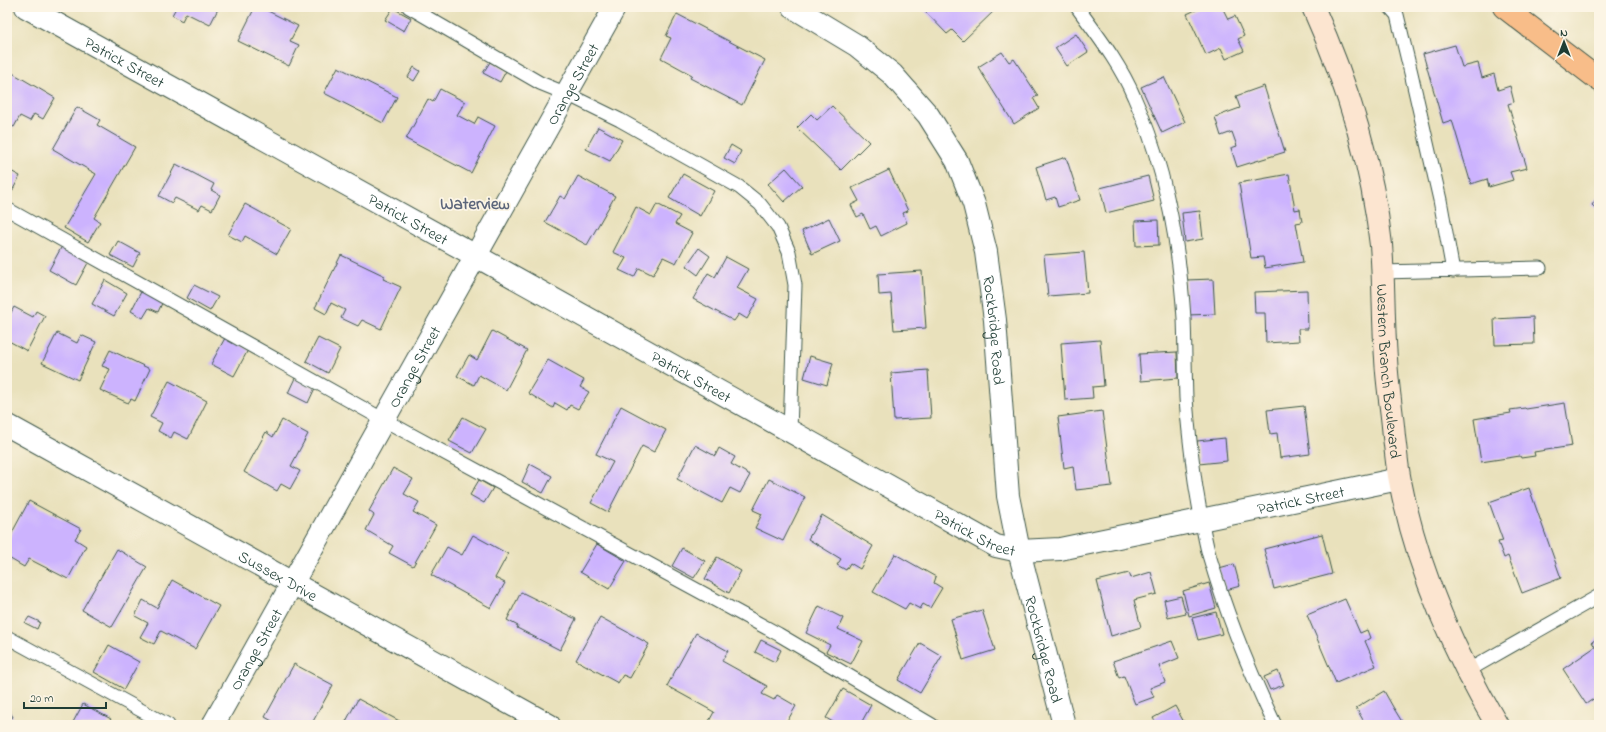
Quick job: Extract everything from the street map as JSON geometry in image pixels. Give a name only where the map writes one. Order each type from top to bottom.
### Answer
[{"type":"main road","points":[[1504,7],[1599,80]]},
{"type":"street","name":"Patrick Street","points":[[26,7],[996,546],[1019,551],[1060,549],[1399,479]]},
{"type":"street","name":"Orange Street","points":[[213,725],[615,7]]},
{"type":"street","name":"Rockbridge Road","points":[[793,7],[856,45],[892,74],[928,115],[957,161],[974,204],[986,252],[995,320],[1008,496],[1019,551],[1064,725]]},
{"type":"street","name":"Western Branch Boulevard","points":[[1313,7],[1333,53],[1357,123],[1372,185],[1381,246],[1386,360],[1399,479],[1410,527],[1430,590],[1451,639],[1497,725]]},
{"type":"street","name":"Sussex Drive","points":[[7,425],[549,725]]},
{"type":"lane","points":[[409,7],[540,83],[567,94],[620,120],[738,187],[760,204],[778,227],[789,252],[795,285],[790,431]]},
{"type":"lane","points":[[1078,7],[1115,60],[1134,95],[1148,132],[1163,183],[1177,249],[1184,317],[1186,400],[1196,486],[1209,554],[1231,621],[1275,725]]},
{"type":"lane","points":[[1390,7],[1398,15],[1440,200],[1452,271]]},
{"type":"lane","points":[[7,209],[384,420],[778,634],[932,725]]},
{"type":"lane","points":[[1382,272],[1540,268]]},
{"type":"lane","points":[[1467,671],[1599,596]]},
{"type":"lane","points":[[7,637],[168,725]]},
{"type":"building","points":[[173,7],[219,7],[210,25],[186,13],[182,21],[172,15],[176,8]]},
{"type":"building","points":[[255,7],[260,7],[298,26],[290,41],[299,45],[289,66],[238,41]]},
{"type":"building","points":[[998,7],[963,41],[952,30],[947,34],[922,8]]},
{"type":"building","points":[[1202,7],[1222,7],[1228,19],[1235,16],[1244,36],[1238,39],[1244,51],[1226,59],[1221,48],[1206,55],[1187,14]]},
{"type":"building","points":[[393,8],[411,18],[404,31],[385,20]]},
{"type":"building","points":[[677,14],[765,60],[742,105],[690,78],[692,75],[661,58],[671,38],[666,36]]},
{"type":"building","points":[[1076,34],[1088,52],[1067,66],[1055,48]]},
{"type":"building","points":[[1455,45],[1462,67],[1478,63],[1482,78],[1494,74],[1498,90],[1510,86],[1514,102],[1508,104],[1527,168],[1510,172],[1513,180],[1489,187],[1487,179],[1471,184],[1452,120],[1443,123],[1423,54]]},
{"type":"building","points":[[1002,52],[1009,62],[1014,59],[1038,96],[1033,98],[1039,108],[1014,124],[978,67]]},
{"type":"building","points":[[490,62],[506,71],[500,82],[483,73]]},
{"type":"building","points":[[338,67],[397,97],[383,123],[324,93]]},
{"type":"building","points":[[414,67],[420,71],[414,81],[408,77]]},
{"type":"building","points":[[9,71],[55,98],[43,119],[34,114],[30,121],[20,116],[14,127],[7,124],[7,74]]},
{"type":"building","points":[[1164,77],[1185,122],[1162,133],[1141,87]]},
{"type":"building","points":[[1264,86],[1285,152],[1237,167],[1231,148],[1237,146],[1232,132],[1221,136],[1215,117],[1240,108],[1236,96]]},
{"type":"building","points":[[440,89],[465,102],[457,115],[474,124],[478,117],[495,126],[471,173],[406,139],[428,99],[433,102]]},
{"type":"building","points":[[832,106],[869,142],[841,170],[797,128],[811,114],[817,120]]},
{"type":"building","points":[[77,107],[100,120],[97,125],[135,147],[94,218],[100,222],[88,242],[64,228],[96,174],[53,149]]},
{"type":"building","points":[[598,127],[622,140],[610,161],[586,149]]},
{"type":"building","points":[[731,145],[741,151],[735,164],[724,158]]},
{"type":"building","points":[[1066,157],[1080,200],[1058,207],[1055,197],[1046,200],[1036,167]]},
{"type":"building","points":[[176,164],[214,184],[211,190],[220,195],[212,210],[202,205],[199,210],[175,198],[172,203],[159,196]]},
{"type":"building","points":[[786,168],[802,186],[784,202],[768,184]]},
{"type":"building","points":[[7,169],[20,176],[9,197],[7,196]]},
{"type":"building","points":[[889,170],[908,211],[903,213],[907,223],[881,236],[876,226],[870,229],[863,214],[857,217],[851,205],[859,201],[852,188]]},
{"type":"building","points":[[683,174],[714,191],[700,216],[669,198]]},
{"type":"building","points":[[1289,174],[1295,210],[1300,209],[1302,222],[1296,223],[1303,262],[1265,268],[1263,257],[1251,258],[1239,183]]},
{"type":"building","points":[[578,176],[615,196],[587,245],[545,222],[560,196],[565,199]]},
{"type":"building","points":[[1148,176],[1154,201],[1106,213],[1100,188]]},
{"type":"building","points":[[1599,195],[1599,211],[1592,205]]},
{"type":"building","points":[[245,204],[291,229],[277,254],[245,236],[242,242],[228,235]]},
{"type":"building","points":[[657,204],[680,216],[675,224],[692,233],[676,263],[663,257],[653,275],[639,268],[634,277],[619,270],[626,258],[613,252],[636,207],[651,215]]},
{"type":"building","points":[[1200,211],[1203,239],[1185,242],[1182,213]]},
{"type":"building","points":[[829,218],[840,241],[812,254],[802,231]]},
{"type":"building","points":[[1158,220],[1159,245],[1136,246],[1135,221]]},
{"type":"building","points":[[118,241],[140,253],[133,267],[110,255]]},
{"type":"building","points":[[62,246],[89,261],[76,285],[49,270]]},
{"type":"building","points":[[699,248],[710,256],[698,275],[686,266]]},
{"type":"building","points":[[1084,252],[1088,293],[1048,296],[1044,255]]},
{"type":"building","points":[[341,255],[385,276],[383,279],[401,287],[381,329],[362,320],[358,326],[341,318],[345,310],[331,303],[326,314],[315,308]]},
{"type":"building","points":[[726,257],[748,269],[737,288],[758,299],[747,319],[739,314],[734,321],[693,299],[708,273],[715,277]]},
{"type":"building","points":[[922,271],[926,328],[894,330],[891,294],[879,295],[878,274]]},
{"type":"building","points":[[1213,279],[1215,314],[1187,315],[1186,280]]},
{"type":"building","points":[[105,280],[127,293],[114,316],[92,304]]},
{"type":"building","points":[[194,285],[218,297],[210,311],[187,298]]},
{"type":"building","points":[[142,290],[163,301],[158,312],[149,308],[143,318],[131,311]]},
{"type":"building","points":[[1307,290],[1308,329],[1298,329],[1299,341],[1266,343],[1265,313],[1255,313],[1254,292]]},
{"type":"building","points":[[14,307],[33,317],[36,311],[45,316],[27,351],[7,340],[7,320]]},
{"type":"building","points":[[1533,317],[1534,344],[1495,345],[1494,319]]},
{"type":"building","points":[[492,331],[527,350],[506,390],[479,375],[474,385],[457,376],[469,355],[477,360]]},
{"type":"building","points":[[57,333],[77,343],[81,335],[96,342],[78,380],[42,363]]},
{"type":"building","points":[[225,338],[248,350],[234,376],[211,364]]},
{"type":"building","points":[[318,338],[340,349],[328,373],[306,361]]},
{"type":"building","points":[[1100,340],[1104,386],[1092,387],[1093,398],[1065,400],[1061,343]]},
{"type":"building","points":[[110,350],[150,369],[135,401],[131,399],[128,403],[100,390],[110,369],[102,366]]},
{"type":"building","points":[[1177,352],[1178,378],[1141,381],[1139,354]]},
{"type":"building","points":[[810,356],[833,363],[827,385],[804,378]]},
{"type":"building","points":[[548,360],[584,380],[580,387],[589,392],[578,409],[570,405],[567,410],[555,403],[553,408],[528,393]]},
{"type":"building","points":[[928,370],[931,418],[894,420],[891,373]]},
{"type":"building","points":[[295,378],[315,388],[308,403],[288,393]]},
{"type":"building","points":[[169,381],[207,401],[188,439],[174,432],[171,438],[158,431],[162,423],[150,417]]},
{"type":"building","points":[[1565,403],[1572,446],[1534,452],[1535,456],[1521,458],[1520,456],[1481,462],[1474,419],[1511,413],[1510,410]]},
{"type":"building","points":[[621,406],[666,430],[654,452],[642,446],[608,512],[591,503],[613,462],[596,454]]},
{"type":"building","points":[[1304,406],[1310,454],[1280,458],[1277,433],[1270,434],[1267,410]]},
{"type":"building","points":[[1102,411],[1112,486],[1076,490],[1073,466],[1064,468],[1058,417]]},
{"type":"building","points":[[463,417],[486,429],[472,453],[449,441]]},
{"type":"building","points":[[282,420],[308,434],[291,466],[300,471],[290,489],[281,484],[277,491],[244,472],[266,432],[273,437]]},
{"type":"building","points":[[1225,438],[1227,461],[1199,464],[1197,441]]},
{"type":"building","points":[[695,445],[715,456],[719,448],[735,457],[731,464],[750,475],[740,493],[730,488],[722,503],[677,479]]},
{"type":"building","points":[[530,464],[552,476],[543,493],[522,482]]},
{"type":"building","points":[[393,468],[413,479],[404,494],[419,502],[413,512],[436,525],[413,566],[389,553],[393,546],[366,530],[374,515],[369,511]]},
{"type":"building","points":[[769,479],[805,497],[783,541],[755,528],[762,514],[753,510]]},
{"type":"building","points":[[479,480],[493,488],[484,503],[470,495]]},
{"type":"building","points":[[1529,488],[1561,578],[1522,593],[1508,556],[1504,558],[1498,542],[1503,541],[1489,502]]},
{"type":"building","points":[[29,501],[81,529],[75,539],[86,546],[68,579],[29,559],[24,567],[7,557],[7,542]]},
{"type":"building","points":[[822,515],[873,546],[860,569],[850,563],[846,570],[837,565],[841,559],[808,539]]},
{"type":"building","points":[[1322,534],[1332,574],[1274,589],[1264,549]]},
{"type":"building","points":[[473,535],[508,554],[495,578],[505,583],[491,608],[431,575],[447,547],[462,555]]},
{"type":"building","points":[[597,544],[626,561],[609,589],[580,572]]},
{"type":"building","points":[[682,548],[705,561],[694,578],[672,566]]},
{"type":"building","points":[[117,549],[147,567],[112,627],[82,610]]},
{"type":"building","points":[[895,554],[936,577],[934,583],[942,588],[930,608],[923,604],[920,609],[909,603],[905,609],[873,592]]},
{"type":"building","points":[[717,557],[741,571],[729,593],[705,579]]},
{"type":"building","points":[[1234,564],[1240,586],[1226,590],[1219,568]]},
{"type":"building","points":[[1151,572],[1157,594],[1134,600],[1141,627],[1111,636],[1097,581],[1129,573],[1131,578]]},
{"type":"building","points":[[172,580],[219,606],[195,649],[161,631],[154,644],[140,637],[148,623],[135,616],[143,600],[157,608]]},
{"type":"building","points":[[1209,583],[1216,608],[1189,616],[1183,591]]},
{"type":"building","points":[[521,592],[576,619],[560,650],[517,628],[518,626],[507,620]]},
{"type":"building","points":[[1181,596],[1186,614],[1168,618],[1164,600]]},
{"type":"building","points":[[1345,599],[1360,633],[1367,630],[1370,638],[1365,641],[1376,666],[1336,683],[1307,615]]},
{"type":"building","points":[[819,606],[843,618],[838,629],[863,641],[851,664],[826,652],[830,645],[806,633]]},
{"type":"building","points":[[982,610],[995,650],[963,660],[951,619]]},
{"type":"building","points":[[1216,612],[1222,634],[1198,640],[1192,618]]},
{"type":"building","points":[[29,617],[40,622],[37,629],[25,623]]},
{"type":"building","points":[[600,617],[649,644],[630,678],[623,675],[618,683],[576,660]]},
{"type":"building","points":[[696,633],[728,651],[722,661],[767,686],[762,694],[774,700],[777,695],[796,706],[785,725],[713,725],[708,723],[714,712],[667,686]]},
{"type":"building","points":[[1599,637],[1599,695],[1586,704],[1563,669],[1595,647],[1592,642]]},
{"type":"building","points":[[761,640],[781,650],[775,662],[755,652]]},
{"type":"building","points":[[1172,641],[1179,658],[1159,666],[1165,682],[1150,688],[1154,697],[1135,704],[1124,676],[1119,678],[1113,661]]},
{"type":"building","points":[[920,643],[942,656],[920,693],[898,680]]},
{"type":"building","points":[[109,645],[139,662],[124,689],[94,672]]},
{"type":"building","points":[[294,664],[333,685],[311,725],[279,725],[265,717]]},
{"type":"building","points":[[1278,671],[1284,685],[1270,690],[1264,677]]},
{"type":"building","points":[[843,689],[871,705],[860,725],[838,725],[826,718]]},
{"type":"building","points":[[1384,691],[1404,725],[1366,725],[1356,708]]},
{"type":"building","points":[[358,699],[407,725],[344,725]]},
{"type":"building","points":[[83,704],[111,719],[107,725],[72,724]]},
{"type":"building","points":[[1175,706],[1185,724],[1157,725],[1153,718]]},
{"type":"building","points":[[7,707],[13,717],[7,721]]},
{"type":"district","name":"Waterview","points":[[475,203]]}]
